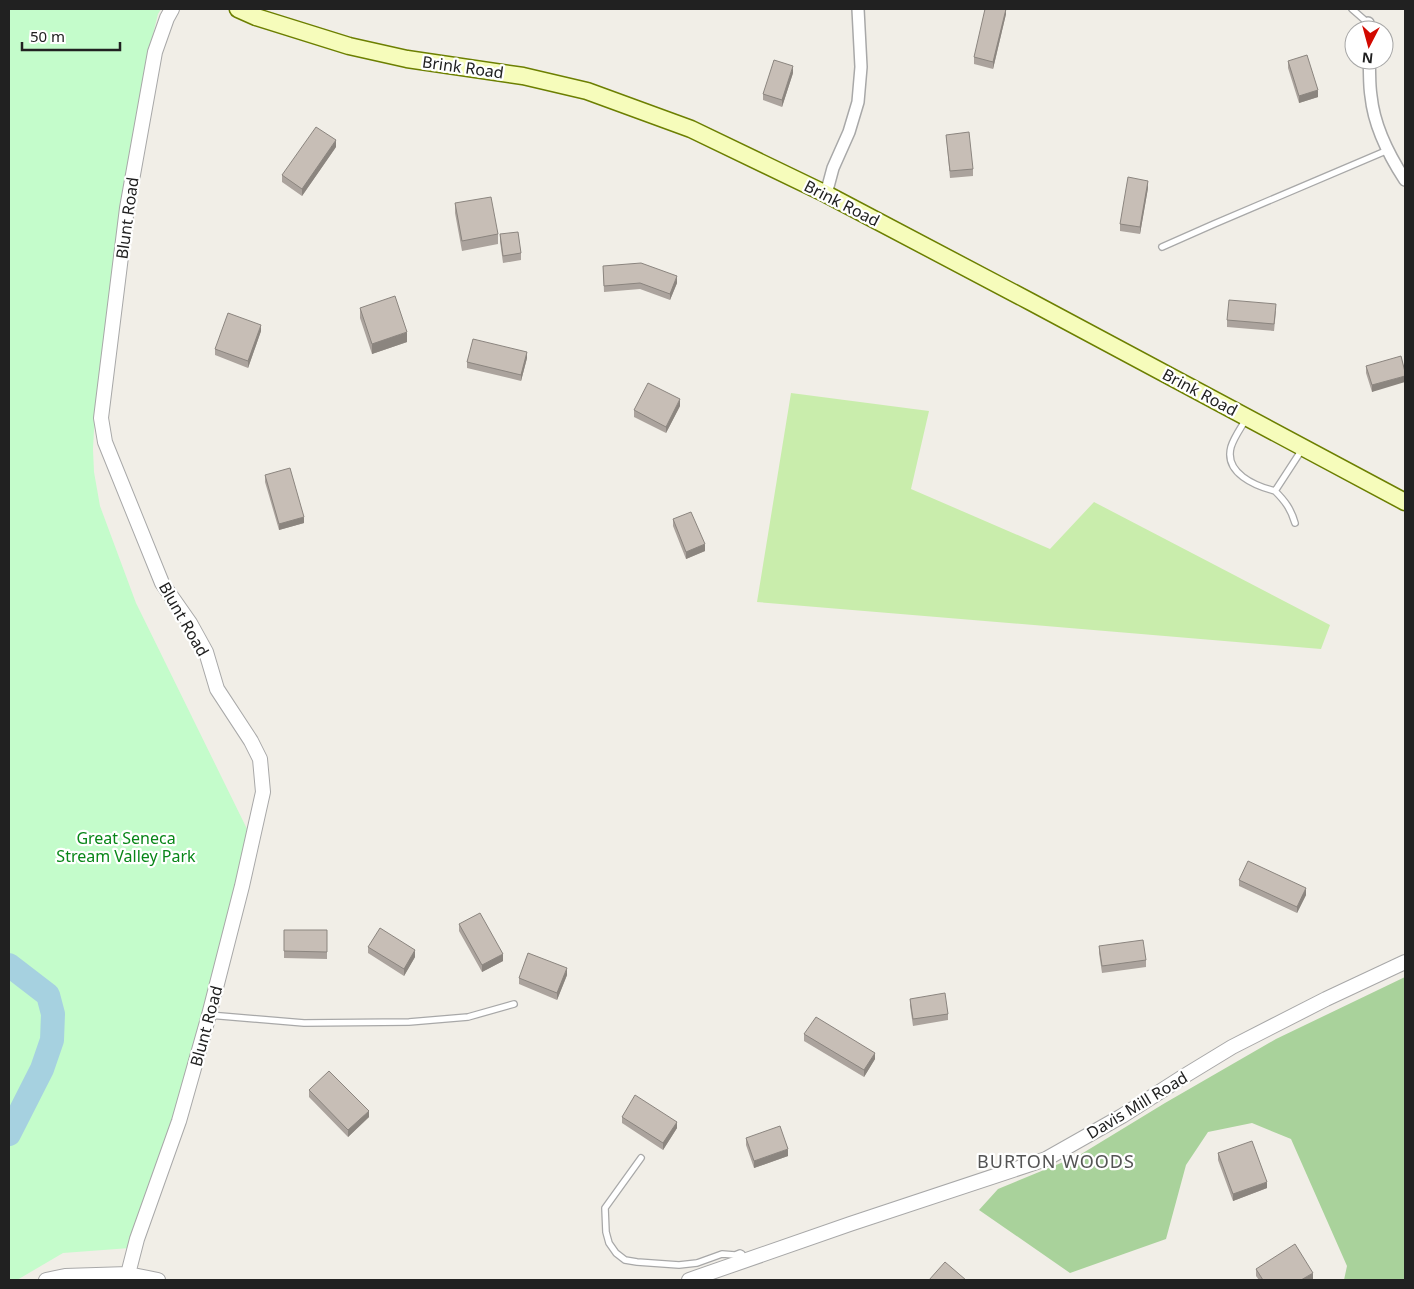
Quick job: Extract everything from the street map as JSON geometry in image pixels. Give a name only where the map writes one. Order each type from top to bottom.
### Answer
[{"type":"main road","name":"Brink Road","points":[[238,9],[256,17],[349,46],[407,59],[523,76],[587,91],[691,129],[826,194],[1405,502]]},
{"type":"street","name":"Blunt Road","points":[[128,1274],[137,1239],[179,1121],[209,1015],[242,886],[262,792],[260,759],[251,741],[216,689],[206,652],[190,623],[162,583],[105,442],[101,418],[127,208],[155,52],[172,9]]},
{"type":"street","points":[[826,194],[833,168],[849,132],[858,102],[862,67],[858,9]]},
{"type":"street","points":[[1370,70],[1371,96],[1379,130],[1405,180]]},
{"type":"street","name":"Davis Mill Road","points":[[689,1280],[1046,1159],[1122,1116],[1232,1048],[1326,999],[1405,962]]},
{"type":"street","points":[[46,1280],[66,1276],[128,1274],[158,1280]]},
{"type":"lane","points":[[1352,9],[1362,20]]},
{"type":"lane","points":[[1162,248],[1388,150]]},
{"type":"lane","points":[[1247,417],[1235,436],[1231,448],[1230,459],[1233,468],[1248,481],[1259,487],[1275,491],[1292,511],[1295,522]]},
{"type":"lane","points":[[1275,491],[1303,448]]},
{"type":"lane","points":[[209,1015],[304,1023],[409,1022],[468,1017],[514,1004]]},
{"type":"lane","points":[[641,1158],[605,1208],[606,1232],[609,1243],[616,1253],[625,1260],[658,1265],[679,1265],[722,1254],[735,1255],[740,1252],[744,1260]]},
{"type":"green space","name":"Great Seneca Stream Valley Park","points":[[9,9],[161,9],[148,54],[115,256],[94,430],[94,472],[100,506],[136,603],[249,833],[186,1084],[130,1248],[63,1253],[17,1280],[9,1280]]},
{"type":"green space","points":[[791,393],[929,411],[911,489],[1050,549],[1094,502],[1330,625],[1321,649],[757,602]]},
{"type":"green space","points":[[1405,977],[1405,1280],[1344,1280],[1347,1266],[1291,1139],[1252,1123],[1208,1132],[1186,1165],[1166,1239],[1070,1273],[979,1210],[998,1189],[1078,1156],[1276,1039]]},
{"type":"building","points":[[985,9],[1006,9],[993,62],[974,57]]},
{"type":"building","points":[[1307,55],[1318,90],[1299,96],[1288,61]]},
{"type":"building","points":[[774,60],[793,66],[782,100],[763,94]]},
{"type":"building","points":[[316,127],[336,140],[302,189],[282,175]]},
{"type":"building","points":[[969,132],[973,169],[950,171],[946,135]]},
{"type":"building","points":[[1128,177],[1148,181],[1140,227],[1120,224]]},
{"type":"building","points":[[491,197],[498,234],[462,241],[455,203]]},
{"type":"building","points":[[518,232],[521,253],[503,256],[500,234]]},
{"type":"building","points":[[641,263],[677,276],[670,294],[640,283],[604,286],[603,266]]},
{"type":"building","points":[[395,296],[407,332],[372,344],[360,308]]},
{"type":"building","points":[[1229,300],[1276,304],[1274,324],[1227,320]]},
{"type":"building","points":[[228,313],[261,325],[248,361],[215,349]]},
{"type":"building","points":[[473,339],[527,352],[521,375],[467,362]]},
{"type":"building","points":[[1401,356],[1405,376],[1372,385],[1366,366]]},
{"type":"building","points":[[648,383],[680,399],[666,427],[634,410]]},
{"type":"building","points":[[290,468],[304,517],[279,524],[265,475]]},
{"type":"building","points":[[691,512],[705,544],[686,552],[673,519]]},
{"type":"building","points":[[1248,861],[1306,888],[1297,907],[1239,880]]},
{"type":"building","points":[[480,913],[503,954],[482,965],[459,924]]},
{"type":"building","points":[[380,928],[415,950],[404,969],[368,947]]},
{"type":"building","points":[[284,930],[327,930],[327,952],[284,951]]},
{"type":"building","points":[[1143,940],[1146,960],[1102,966],[1099,946]]},
{"type":"building","points":[[528,953],[567,968],[557,993],[519,978]]},
{"type":"building","points":[[945,993],[948,1014],[913,1019],[910,999]]},
{"type":"building","points":[[816,1017],[875,1053],[864,1070],[804,1034]]},
{"type":"building","points":[[329,1071],[369,1111],[348,1130],[309,1090]]},
{"type":"building","points":[[635,1095],[677,1122],[663,1143],[622,1117]]},
{"type":"building","points":[[780,1126],[788,1149],[754,1161],[746,1138]]},
{"type":"building","points":[[1252,1141],[1267,1182],[1233,1194],[1218,1153]]},
{"type":"building","points":[[1295,1244],[1313,1273],[1301,1280],[1263,1280],[1256,1269]]},
{"type":"building","points":[[945,1262],[966,1280],[929,1280]]},
{"type":"waterway","points":[[9,965],[48,995],[53,1014],[52,1040],[42,1069],[9,1134]]},
{"type":"district","name":"BURTON WOODS","points":[[1056,1161]]}]
